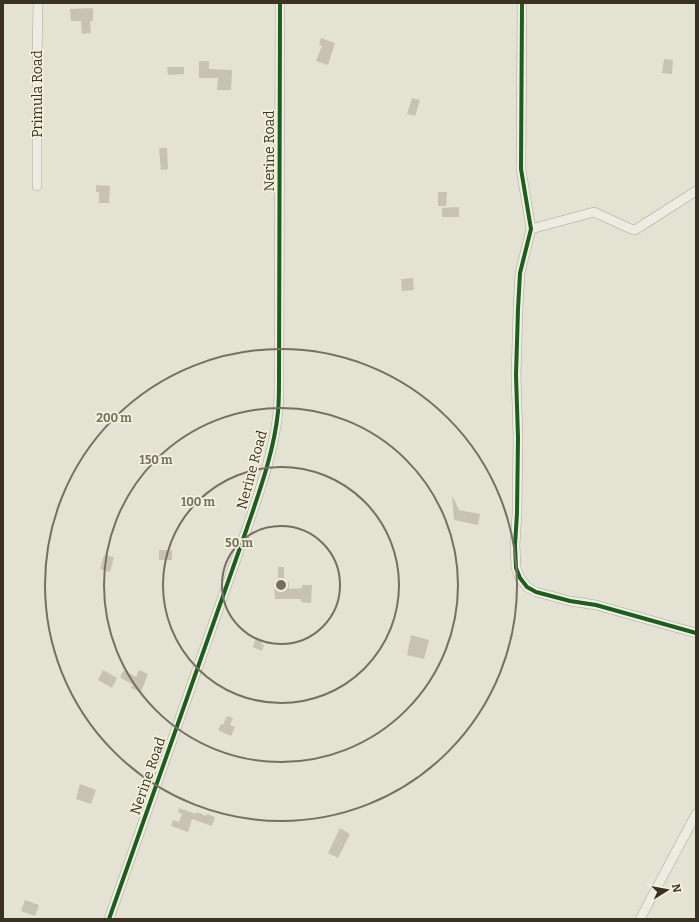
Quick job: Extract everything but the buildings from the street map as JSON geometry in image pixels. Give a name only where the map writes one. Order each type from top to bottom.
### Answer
[{"type":"street","name":"Primula Road","points":[[37,186],[38,3]]},
{"type":"street","name":"Nerine Road","points":[[109,919],[247,528],[264,477],[272,445],[278,412],[279,381],[280,3]]},
{"type":"street","points":[[522,3],[521,169],[531,229],[520,273],[518,316],[516,375],[518,467],[516,568],[520,578],[527,587],[544,595],[596,605],[696,633]]},
{"type":"street","points":[[531,229],[594,212],[635,230],[696,191]]},
{"type":"street","points":[[640,919],[696,814]]},
{"type":"cycle path","points":[[109,919],[252,514],[266,470],[276,427],[279,389],[280,3]]},
{"type":"cycle path","points":[[522,3],[521,169],[531,229],[520,273],[518,309],[516,375],[518,438],[515,545],[516,568],[520,578],[527,587],[536,592],[570,601],[596,605],[696,633]]}]
